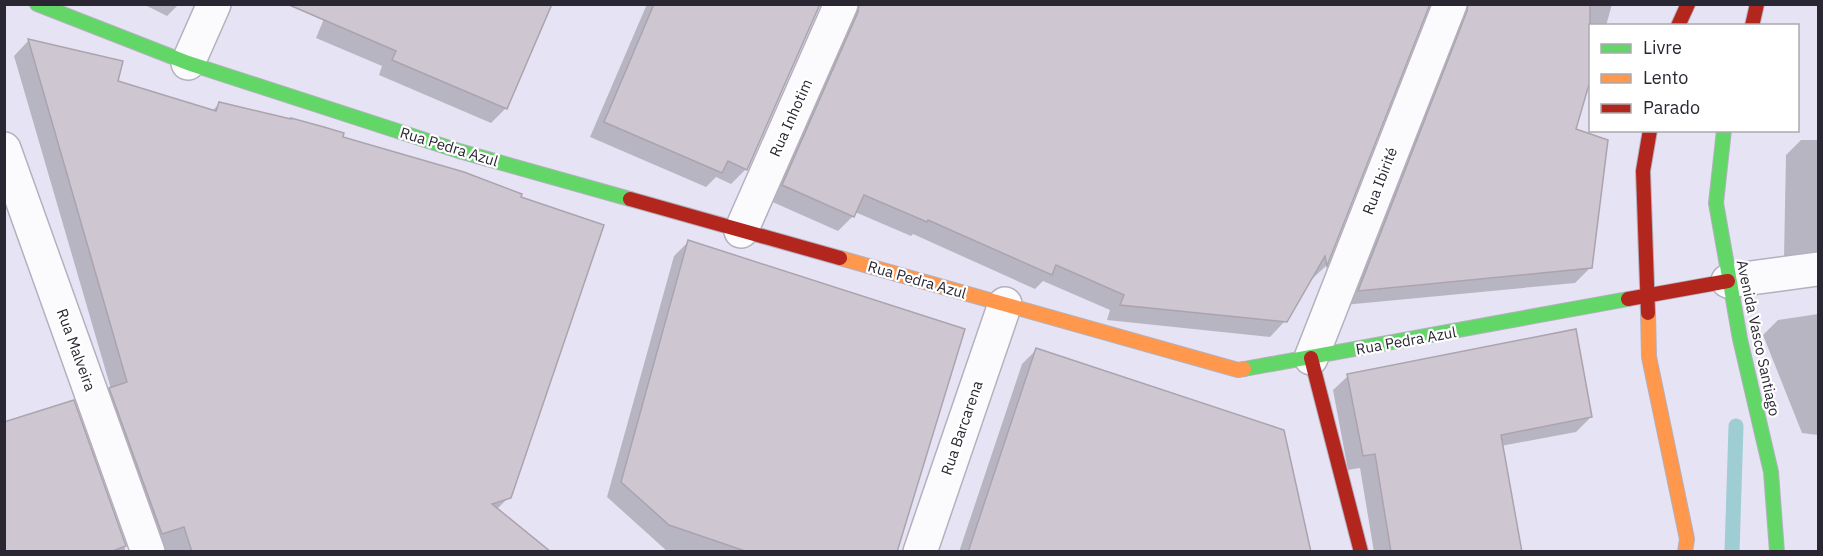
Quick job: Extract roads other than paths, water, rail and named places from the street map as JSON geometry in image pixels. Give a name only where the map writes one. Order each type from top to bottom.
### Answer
[{"type":"street","name":"Rua Pedra Azul","points":[[37,4],[189,63],[459,151],[1238,370],[1728,281],[1818,269]]},
{"type":"street","points":[[189,63],[214,4]]},
{"type":"street","name":"Rua Inhotim","points":[[741,231],[841,4]]},
{"type":"street","name":"Rua Ibirité","points":[[1311,358],[1450,4]]},
{"type":"street","points":[[1679,24],[1688,4]]},
{"type":"street","points":[[1752,24],[1757,4]]},
{"type":"street","points":[[1650,132],[1643,171],[1649,357],[1684,527],[1685,552]]},
{"type":"street","name":"Avenida Vasco Santiago","points":[[1724,132],[1716,203],[1728,281],[1771,471],[1777,552]]},
{"type":"street","name":"Rua Malveira","points":[[4,149],[148,552]]},
{"type":"street","name":"Rua Barcarena","points":[[920,552],[1005,304]]},
{"type":"street","points":[[1311,358],[1361,552]]},
{"type":"waterway","points":[[1732,552],[1736,426]]}]
